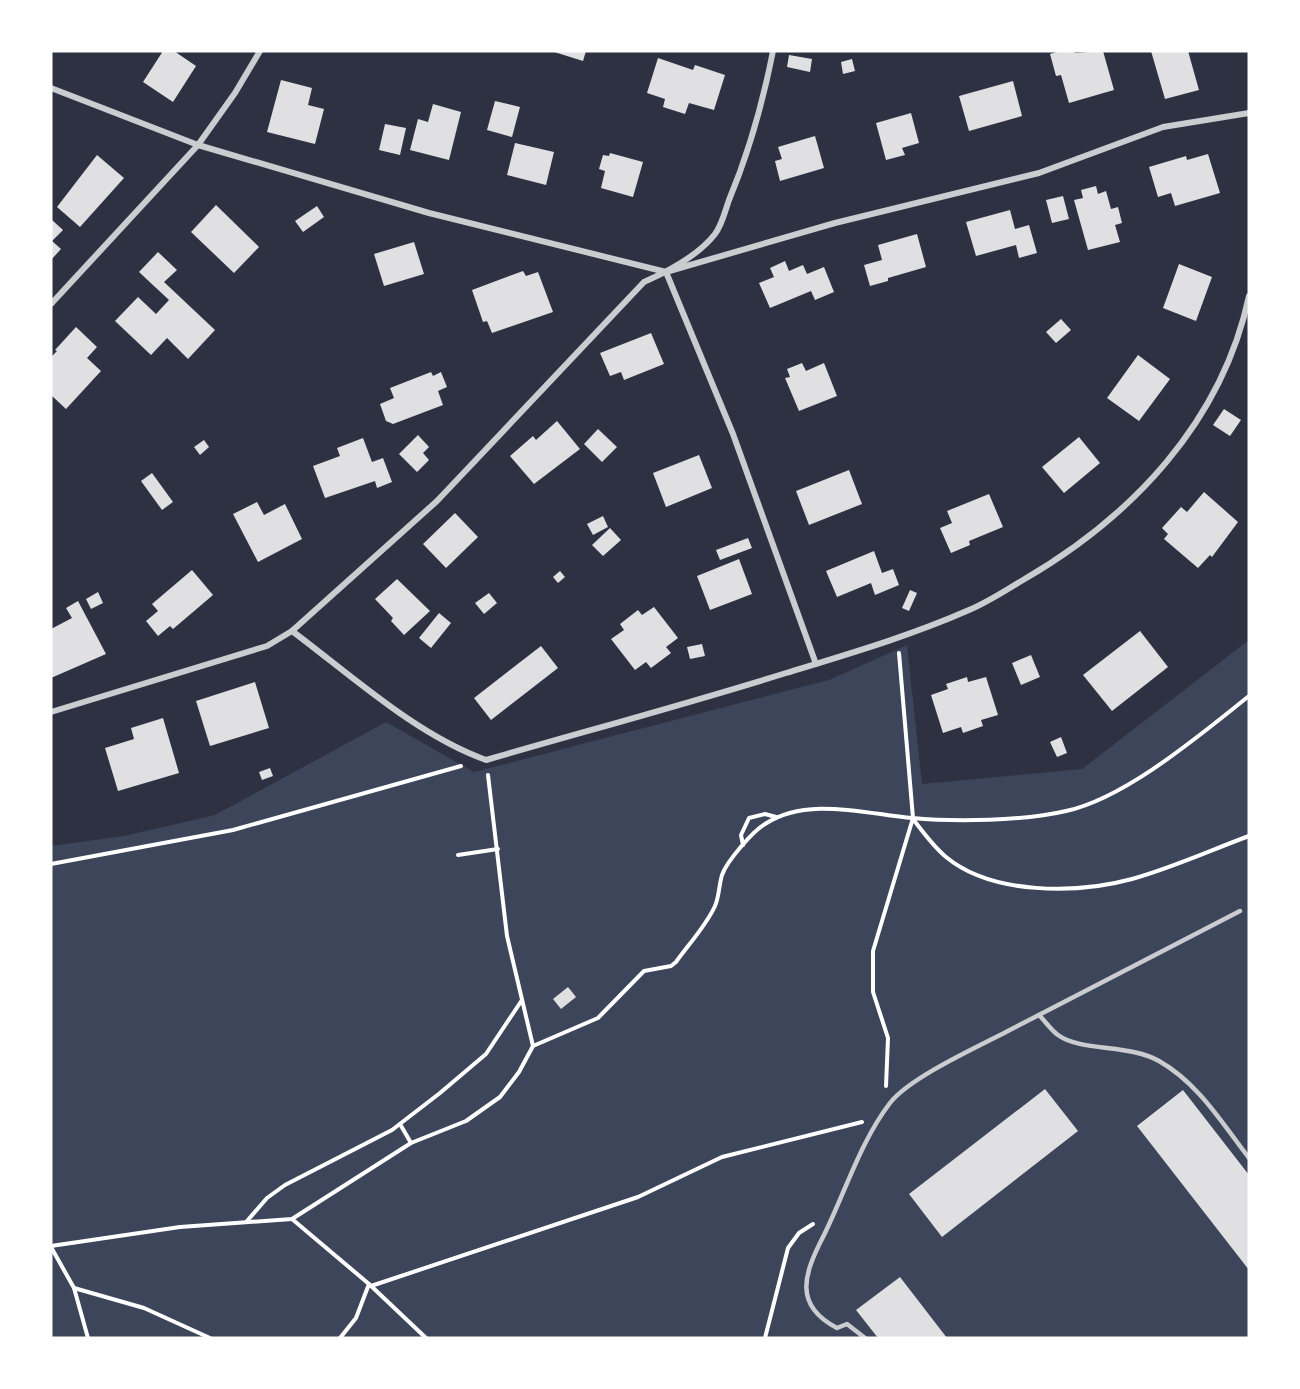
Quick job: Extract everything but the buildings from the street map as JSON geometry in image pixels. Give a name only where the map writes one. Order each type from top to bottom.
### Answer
[{"type":"street","points":[[51,304],[198,145],[235,93],[260,51]]},
{"type":"street","points":[[51,88],[198,145],[429,213],[666,272],[703,247],[717,232],[740,173],[766,87],[773,51]]},
{"type":"street","points":[[51,712],[267,646],[292,631],[437,501],[644,282],[666,272],[835,223],[1039,173],[1163,127],[1249,113]]},
{"type":"street","points":[[666,272],[733,434],[816,664]]},
{"type":"street","points":[[292,631],[412,720],[459,750],[486,760],[898,638],[971,609],[1046,567],[1084,542],[1138,494],[1175,454],[1208,406],[1228,363],[1249,296]]},
{"type":"lane","points":[[865,1338],[847,1324],[837,1328],[823,1321],[806,1294],[805,1281],[811,1260],[853,1170],[891,1101],[946,1063],[1240,911]]},
{"type":"lane","points":[[1039,1015],[1058,1036],[1072,1041],[1125,1049],[1158,1060],[1193,1085],[1249,1158]]},
{"type":"path","points":[[891,1101],[885,1072],[889,1051],[888,1038],[873,992],[873,951],[913,818],[898,638]]},
{"type":"path","points":[[88,1338],[74,1288],[51,1247],[180,1227],[292,1219],[411,1143],[466,1120],[500,1096],[519,1072],[533,1046],[598,1018],[644,971],[671,966],[676,962],[714,907],[726,866],[763,825],[776,817],[813,810],[868,811],[913,818],[1025,818],[1068,811],[1112,792],[1169,758],[1249,696]]},
{"type":"path","points":[[51,864],[233,830],[486,760],[507,936],[533,1046]]},
{"type":"path","points":[[743,846],[741,835],[749,818],[765,814],[776,817]]},
{"type":"path","points":[[913,818],[946,857],[962,868],[994,880],[1030,889],[1086,886],[1132,879],[1249,836]]},
{"type":"path","points":[[458,855],[498,849]]},
{"type":"path","points":[[247,1222],[267,1198],[285,1185],[359,1149],[400,1124],[486,1054],[522,1000]]},
{"type":"path","points":[[340,1338],[356,1318],[370,1285],[638,1197],[722,1157],[881,1117]]},
{"type":"path","points":[[400,1124],[411,1143]]},
{"type":"path","points":[[765,1338],[788,1248],[799,1233],[833,1216]]},
{"type":"path","points":[[292,1219],[370,1285],[426,1338]]},
{"type":"path","points":[[74,1288],[144,1308],[210,1338]]},
{"type":"shaded area","points":[[1249,640],[1249,1338],[51,1338],[51,846],[124,836],[215,815],[386,722],[474,772],[829,680],[907,645],[922,784],[1082,769]]}]
